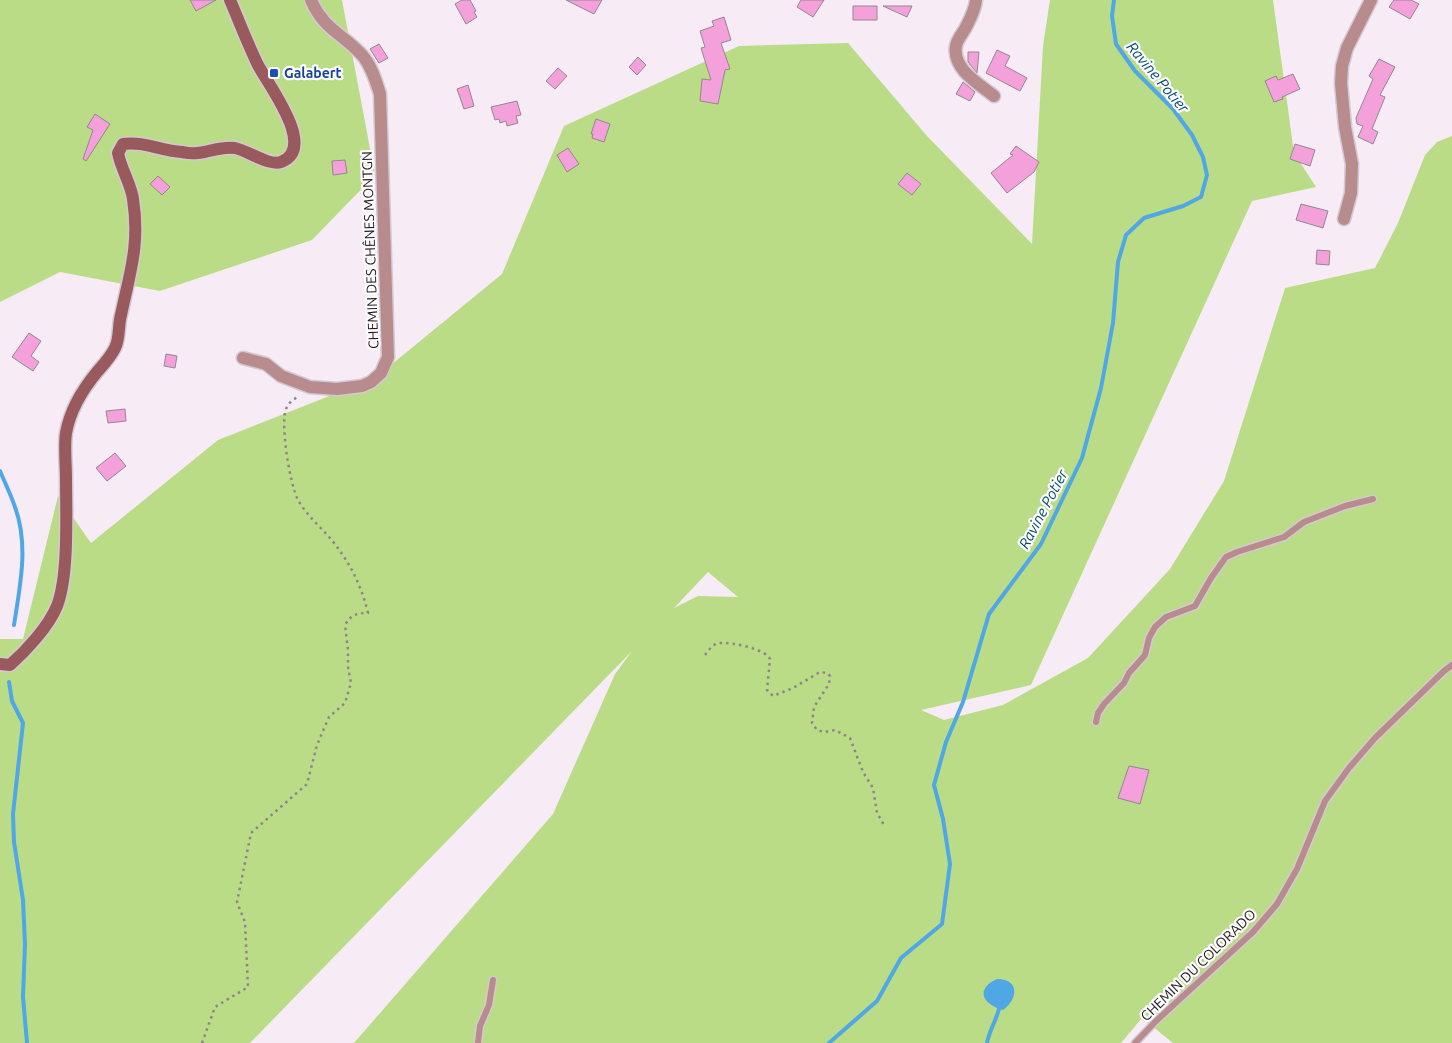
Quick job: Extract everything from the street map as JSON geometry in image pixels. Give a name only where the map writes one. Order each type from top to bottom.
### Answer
[{"type":"main road","points":[[0,664],[10,665],[20,656],[48,621],[60,597],[64,572],[66,518],[66,432],[79,395],[116,347],[120,316],[130,280],[136,229],[133,196],[120,166],[118,153],[123,144],[134,142],[176,152],[197,153],[219,148],[236,148],[271,163],[282,162],[291,154],[295,142],[283,104],[257,65],[230,0]]},
{"type":"street","name":"CHEMIN DES CHÊNES MONTGN","points":[[243,358],[266,364],[281,376],[310,387],[337,389],[362,386],[371,382],[381,373],[388,357],[380,94],[362,55],[320,18],[311,0]]},
{"type":"street","points":[[976,0],[976,8],[956,44],[956,56],[967,75],[994,96]]},
{"type":"street","points":[[1344,219],[1351,193],[1352,164],[1345,127],[1341,82],[1342,66],[1347,48],[1371,0]]},
{"type":"lane","points":[[1096,722],[1098,713],[1104,704],[1124,684],[1130,673],[1145,655],[1149,638],[1155,627],[1166,616],[1195,606],[1226,557],[1284,537],[1304,522],[1345,506],[1373,499]]},
{"type":"lane","name":"CHEMIN DU COLORADO","points":[[1135,1043],[1156,1021],[1253,932],[1276,904],[1297,869],[1325,802],[1349,768],[1375,738],[1452,665]]},
{"type":"lane","points":[[478,1043],[480,1026],[488,1005],[493,980]]},
{"type":"path","points":[[202,1043],[215,1007],[248,987],[245,922],[237,902],[252,833],[307,784],[318,745],[329,717],[345,703],[351,683],[345,625],[350,617],[358,613],[368,613],[363,594],[353,570],[332,540],[306,512],[297,498],[291,478],[284,432],[285,410],[289,404],[310,387]]},
{"type":"path","points":[[705,655],[711,647],[719,643],[752,649],[768,655],[770,659],[767,690],[773,696],[793,688],[820,672],[827,673],[830,676],[829,684],[814,707],[812,723],[817,730],[824,732],[835,730],[850,738],[863,772],[873,788],[877,814],[884,825]]},
{"type":"green space","points":[[0,0],[342,0],[375,175],[312,240],[160,291],[60,272],[0,302]]},
{"type":"green space","points":[[1050,0],[1273,0],[1294,153],[1316,187],[1252,201],[1031,685],[921,710],[944,720],[1003,705],[1088,658],[1170,569],[1224,481],[1285,288],[1375,268],[1398,223],[1425,155],[1437,142],[1452,136],[1452,1043],[1173,1043],[1142,1018],[1121,1043],[354,1043],[553,814],[615,674],[632,651],[250,1043],[0,1043],[0,639],[23,639],[58,496],[91,543],[218,440],[375,378],[502,274],[564,126],[739,46],[848,43],[927,136],[1032,244],[1043,46]],"holes":[[[708,572],[738,597],[698,596],[674,608]]]},
{"type":"water","points":[[997,979],[1010,982],[1014,990],[1012,1001],[1003,1010],[990,1004],[984,996],[986,987]]},
{"type":"building","points":[[190,0],[216,0],[196,11]]},
{"type":"building","points":[[462,0],[470,0],[477,17],[466,24],[455,4]]},
{"type":"building","points":[[566,0],[602,0],[594,14]]},
{"type":"building","points":[[801,0],[824,0],[813,17],[797,7]]},
{"type":"building","points":[[1394,0],[1411,0],[1419,4],[1410,19],[1389,7]]},
{"type":"building","points":[[853,6],[877,6],[877,20],[853,20]]},
{"type":"building","points":[[883,6],[912,6],[907,17]]},
{"type":"building","points":[[724,17],[731,40],[721,43],[730,69],[725,70],[718,104],[700,101],[702,79],[711,80],[701,48],[705,47],[700,31],[714,26],[712,21]]},
{"type":"building","points":[[379,44],[388,58],[379,63],[370,49]]},
{"type":"building","points":[[997,50],[1010,56],[1005,66],[1027,78],[1020,91],[986,73]]},
{"type":"building","points":[[968,52],[979,52],[977,73],[968,62]]},
{"type":"building","points":[[638,57],[646,65],[637,75],[629,67]]},
{"type":"building","points":[[1379,59],[1395,67],[1380,95],[1385,97],[1372,129],[1378,132],[1373,144],[1358,137],[1363,126],[1357,124],[1356,118],[1373,79],[1369,76]]},
{"type":"building","points":[[558,68],[567,76],[555,89],[546,81]]},
{"type":"building","points":[[1293,74],[1300,89],[1274,102],[1265,81],[1276,76],[1278,80]]},
{"type":"building","points":[[963,82],[975,92],[970,101],[956,94]]},
{"type":"building","points":[[468,85],[474,106],[464,109],[457,89]]},
{"type":"building","points":[[517,101],[521,115],[516,116],[518,123],[507,126],[506,121],[500,123],[499,119],[495,120],[491,107]]},
{"type":"building","points":[[95,114],[110,124],[86,161],[83,159],[93,130],[87,127]]},
{"type":"building","points":[[596,119],[610,124],[604,142],[592,138],[593,134],[591,134]]},
{"type":"building","points":[[1295,144],[1315,150],[1310,166],[1290,159]]},
{"type":"building","points":[[1016,146],[1039,162],[1034,172],[1007,193],[991,173],[1013,155],[1010,154]]},
{"type":"building","points":[[568,148],[579,164],[567,172],[557,155]]},
{"type":"building","points":[[345,160],[347,173],[333,175],[332,161]]},
{"type":"building","points":[[907,173],[921,184],[912,195],[898,184]]},
{"type":"building","points":[[158,176],[170,187],[162,195],[150,184]]},
{"type":"building","points":[[1301,204],[1328,211],[1323,228],[1296,220]]},
{"type":"building","points":[[1317,250],[1330,251],[1329,265],[1316,264]]},
{"type":"building","points":[[29,333],[41,341],[31,356],[39,362],[33,371],[12,357]]},
{"type":"building","points":[[166,354],[177,356],[175,368],[164,366]]},
{"type":"building","points":[[125,409],[126,421],[108,423],[106,411]]},
{"type":"building","points":[[115,453],[126,466],[107,481],[96,468]]},
{"type":"building","points":[[1129,766],[1149,770],[1140,804],[1118,798]]},
{"type":"waterway","name":"Ravine Potier","points":[[829,1043],[877,1001],[901,958],[942,924],[950,864],[943,819],[934,785],[946,742],[963,702],[989,614],[1041,544],[1082,458],[1101,388],[1113,323],[1118,262],[1126,235],[1144,218],[1183,206],[1201,197],[1207,175],[1203,157],[1192,135],[1173,109],[1135,71],[1116,44],[1112,16],[1114,0]]},
{"type":"waterway","points":[[0,471],[15,507],[22,536],[22,566],[14,625]]},
{"type":"waterway","points":[[9,682],[12,701],[23,723],[13,814],[14,842],[23,900],[25,944],[23,997],[27,1043]]},
{"type":"waterway","points":[[987,1043],[999,1009]]},
{"type":"place","name":"Galabert","points":[[274,73]]}]
